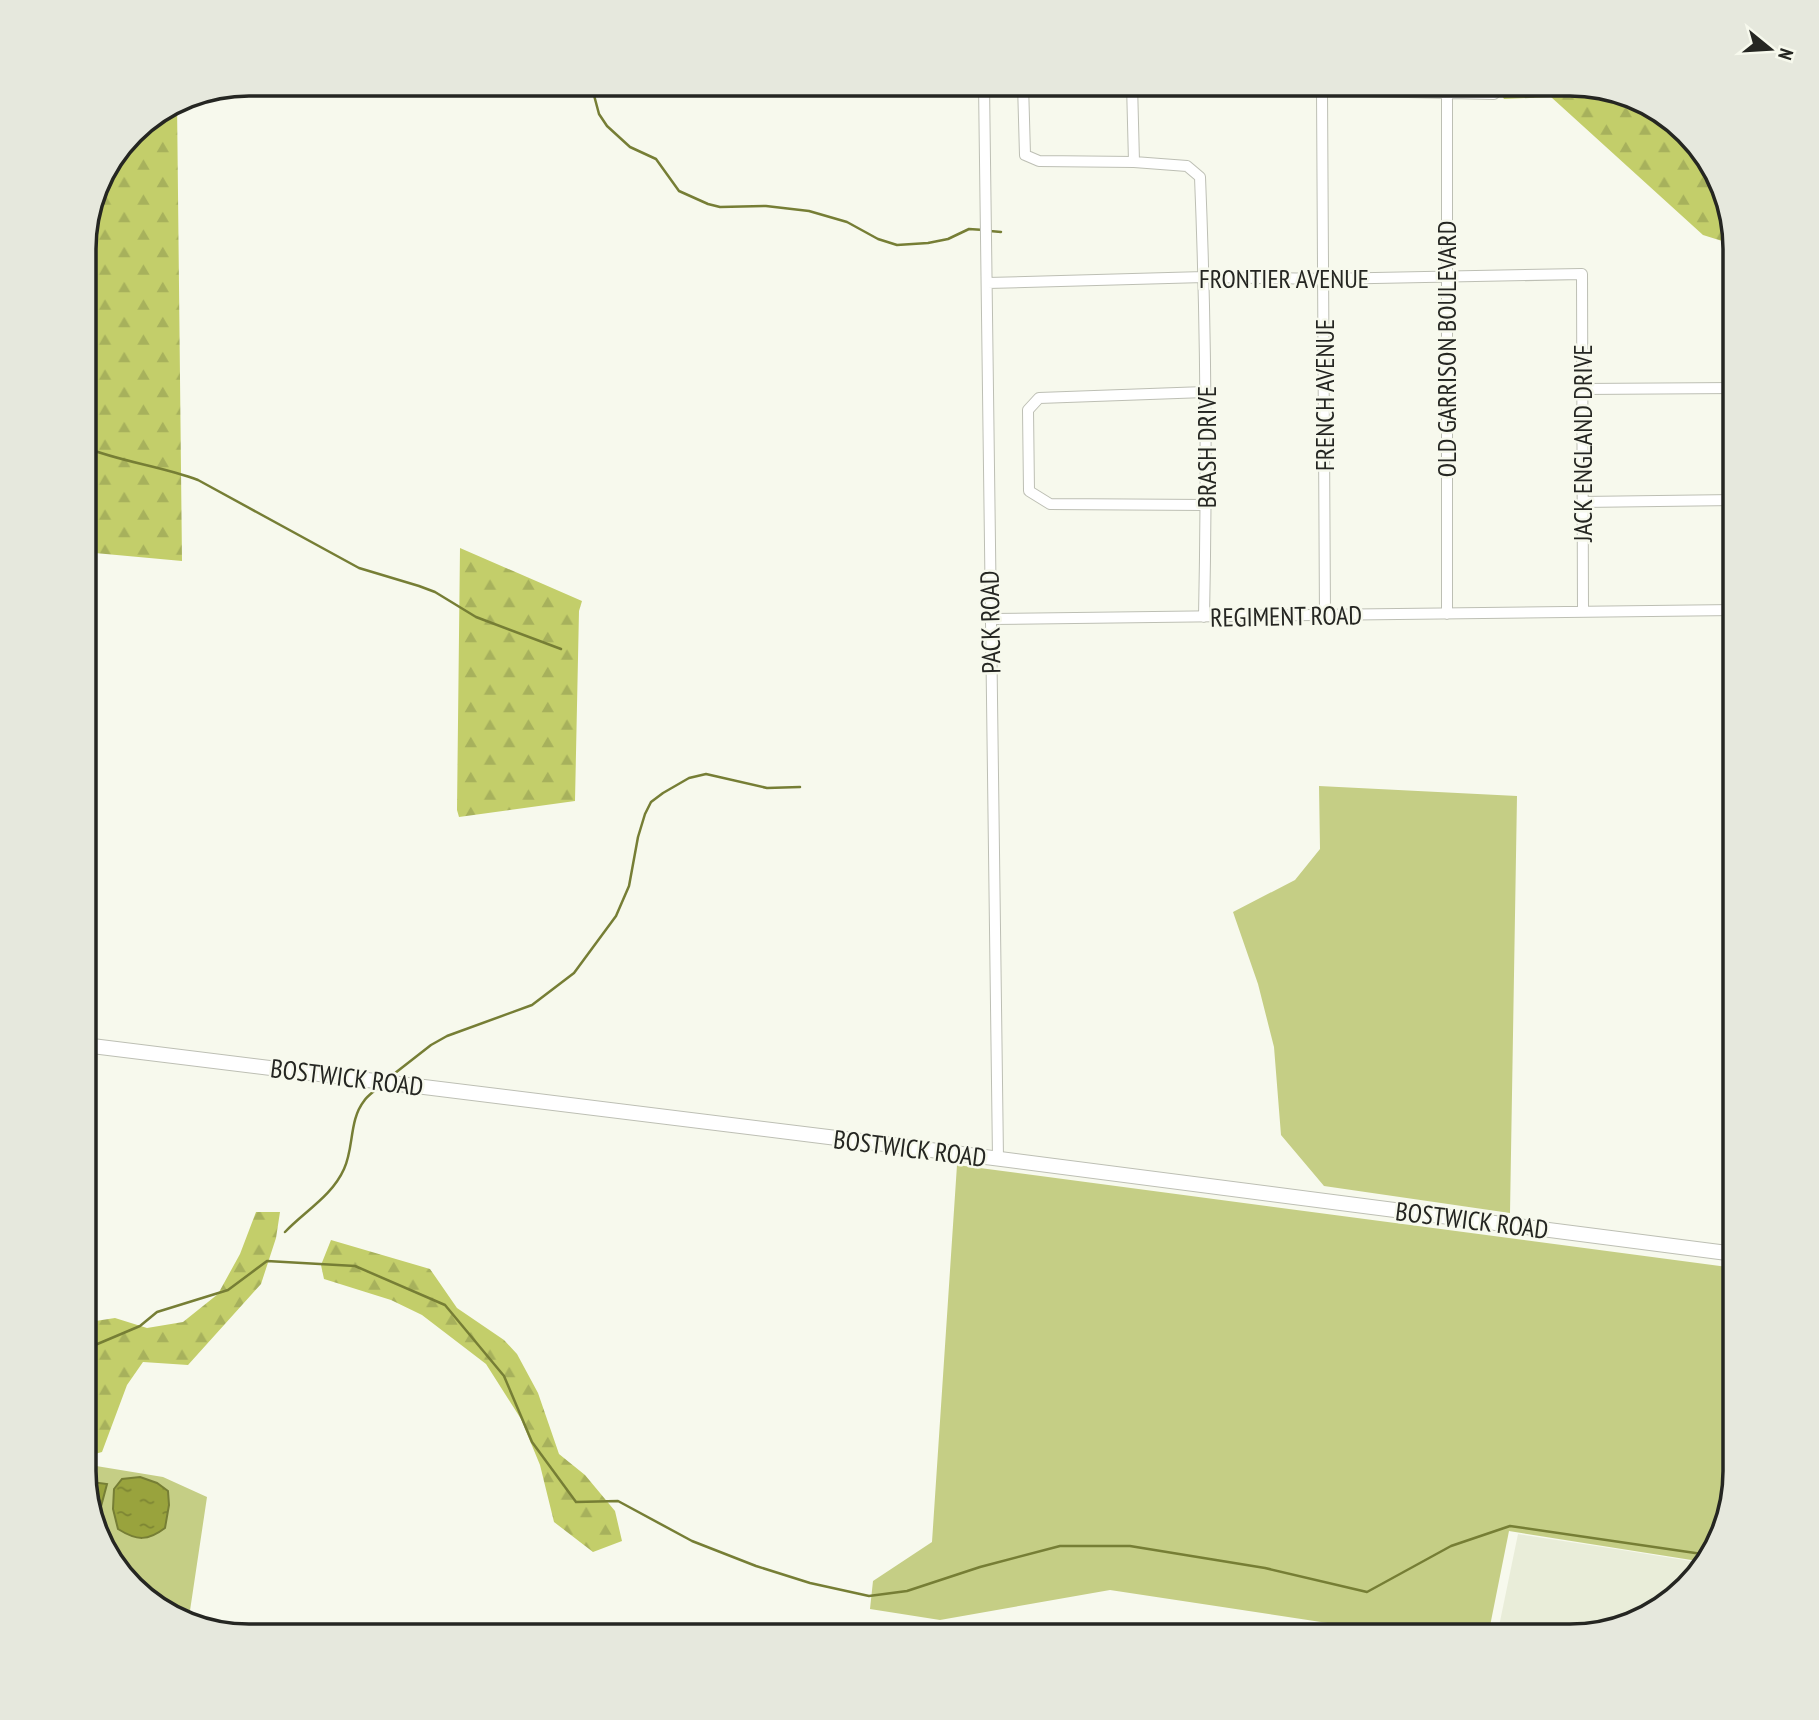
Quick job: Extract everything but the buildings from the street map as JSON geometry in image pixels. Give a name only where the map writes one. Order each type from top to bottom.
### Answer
[{"type":"main road","name":"BOSTWICK ROAD","points":[[97,1047],[1723,1252]]},
{"type":"street","name":"PACK ROAD","points":[[984,96],[998,1159]]},
{"type":"street","name":"BRASH DRIVE","points":[[1023,96],[1025,155],[1039,161],[1134,162],[1187,166],[1200,177],[1204,277],[1204,617]]},
{"type":"street","points":[[1132,96],[1134,162]]},
{"type":"street","name":"FRENCH AVENUE","points":[[1322,96],[1325,616]]},
{"type":"street","name":"OLD GARRISON BOULEVARD","points":[[1447,96],[1447,614]]},
{"type":"street","name":"FRONTIER AVENUE","points":[[987,284],[1204,277],[1324,279],[1582,274]]},
{"type":"street","name":"JACK ENGLAND DRIVE","points":[[1582,274],[1583,611]]},
{"type":"street","points":[[1582,389],[1722,388]]},
{"type":"street","points":[[1205,392],[1039,398],[1028,410],[1029,491],[1050,504],[1206,505]]},
{"type":"street","points":[[1582,502],[1722,500]]},
{"type":"street","name":"REGIMENT ROAD","points":[[990,619],[1722,610]]},
{"type":"shaded area","points":[[1319,786],[1517,796],[1510,1213],[1324,1186],[1281,1135],[1274,1047],[1258,984],[1233,912],[1295,880],[1320,849]]},
{"type":"shaded area","points":[[957,1165],[1723,1266],[1723,1471],[1715,1520],[1694,1560],[1509,1531],[1490,1624],[1334,1624],[1110,1590],[940,1620],[870,1609],[873,1581],[932,1542]]},
{"type":"shaded area","points":[[97,1466],[163,1477],[207,1497],[190,1612],[148,1586],[122,1556],[101,1511]]},
{"type":"shaded area","points":[[1518,1534],[1693,1561],[1678,1579],[1655,1598],[1619,1616],[1570,1624],[1499,1624]]},
{"type":"green space","points":[[1502,96],[1570,96],[1600,99],[1619,104],[1655,122],[1678,141],[1707,181],[1718,209],[1722,241],[1703,235],[1551,97],[1504,99]]},
{"type":"green space","points":[[177,114],[182,561],[97,553],[97,239],[101,209],[112,181],[134,148],[148,134]]},
{"type":"green space","points":[[460,548],[582,601],[579,611],[575,801],[459,817]]},
{"type":"green space","points":[[256,1212],[280,1212],[276,1238],[261,1284],[188,1365],[143,1362],[127,1385],[102,1452],[97,1453],[97,1321],[115,1318],[147,1328],[183,1322],[218,1294],[240,1254]]},
{"type":"green space","points":[[331,1240],[430,1269],[457,1308],[504,1340],[517,1354],[538,1393],[559,1454],[585,1475],[615,1511],[622,1541],[593,1552],[554,1522],[540,1465],[521,1419],[486,1364],[422,1315],[391,1300],[324,1279],[321,1265]]},
{"type":"water","points":[[140,1477],[157,1483],[168,1491],[169,1505],[165,1528],[142,1538],[118,1529],[113,1509],[114,1489],[122,1479]]},
{"type":"water","points":[[97,1483],[107,1484],[101,1508]]},
{"type":"waterway","points":[[594,96],[599,114],[607,126],[630,147],[656,159],[679,191],[708,204],[720,207],[766,206],[809,211],[847,222],[878,239],[897,245],[948,239],[969,229],[984,230]]},
{"type":"waterway","points":[[990,231],[1001,232]]},
{"type":"waterway","points":[[97,452],[198,480],[359,568],[435,592],[476,617],[561,649]]},
{"type":"waterway","points":[[390,1077],[431,1045],[447,1036],[532,1005],[574,973],[616,916],[629,886],[645,814],[651,802],[663,793],[689,778],[706,774],[767,788],[800,787]]},
{"type":"waterway","points":[[285,1232],[339,1179],[347,1161],[359,1109],[380,1086]]},
{"type":"waterway","points":[[97,1344],[140,1326],[157,1312],[228,1290],[267,1261],[355,1266],[445,1305],[504,1376],[532,1442],[576,1502],[618,1501],[692,1541],[756,1566],[810,1583],[869,1596],[907,1591],[980,1567],[1060,1546],[1130,1546],[1265,1568],[1367,1592],[1451,1546],[1510,1526],[1698,1553]]}]
